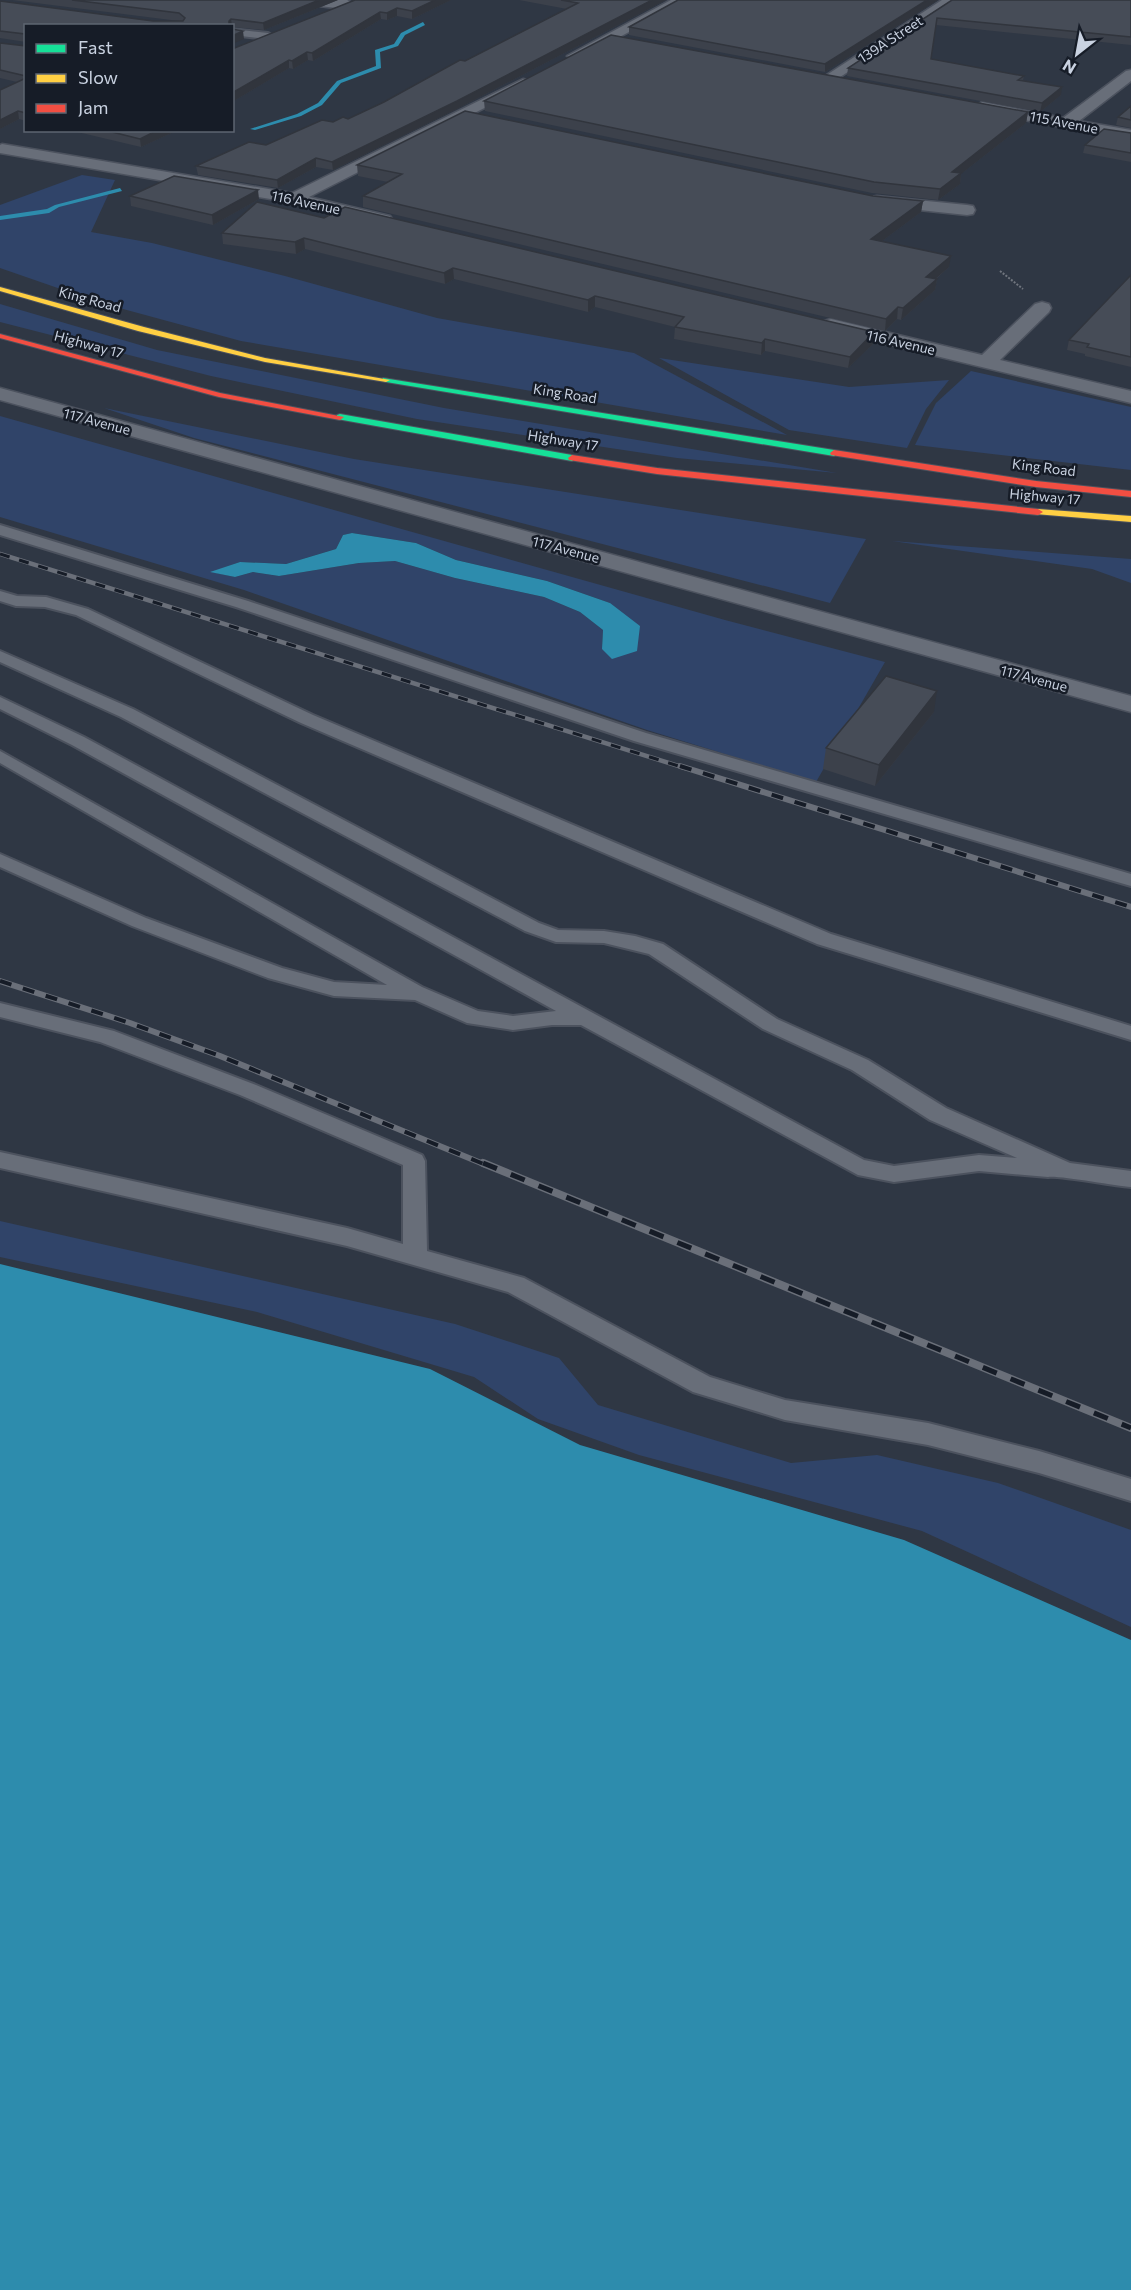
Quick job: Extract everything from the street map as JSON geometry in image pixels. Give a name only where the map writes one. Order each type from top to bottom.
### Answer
[{"type":"main road","name":"King Road","points":[[0,289],[119,324],[265,360],[876,460],[1036,484],[1131,494]]},
{"type":"main road","name":"Highway 17","points":[[0,336],[219,395],[502,447],[657,471],[1026,511],[1131,519]]},
{"type":"street","points":[[312,0],[351,2]]},
{"type":"street","points":[[556,65],[681,0]]},
{"type":"street","name":"139A Street","points":[[852,83],[824,77],[951,0]]},
{"type":"street","points":[[317,16],[351,2]]},
{"type":"street","points":[[241,48],[273,34]]},
{"type":"street","points":[[609,38],[638,44]]},
{"type":"street","points":[[1066,123],[1131,74]]},
{"type":"street","points":[[294,198],[536,76]]},
{"type":"street","name":"115 Avenue","points":[[965,104],[1131,135]]},
{"type":"street","points":[[463,114],[489,120]]},
{"type":"street","name":"116 Avenue","points":[[35,135],[2,149],[294,198],[398,223]]},
{"type":"street","points":[[860,198],[967,210]]},
{"type":"street","points":[[986,362],[1042,308]]},
{"type":"street","name":"116 Avenue","points":[[814,321],[1131,397]]},
{"type":"street","name":"117 Avenue","points":[[0,394],[1131,704]]},
{"type":"lane","points":[[234,32],[273,34]]},
{"type":"lane","points":[[0,530],[242,604],[640,737],[1131,880]]},
{"type":"lane","points":[[0,596],[16,601],[46,602],[82,612],[308,719],[824,939],[1131,1033]]},
{"type":"lane","points":[[0,656],[127,713],[532,927],[556,936],[604,937],[635,942],[656,949],[770,1024],[860,1065],[938,1114],[1067,1171]]},
{"type":"lane","points":[[0,702],[78,741],[858,1167],[894,1174],[979,1163],[1131,1179]]},
{"type":"lane","points":[[0,756],[418,993],[474,1018],[513,1023],[552,1018],[586,1018]]},
{"type":"lane","points":[[0,860],[139,922],[275,973],[334,989],[418,993]]},
{"type":"lane","points":[[0,1010],[106,1036],[248,1090],[414,1161],[415,1257]]},
{"type":"lane","points":[[0,1160],[347,1237],[514,1285],[702,1385],[785,1410],[928,1434],[1039,1462],[1131,1490]]},
{"type":"shaded area","points":[[82,175],[115,180],[91,232],[152,243],[285,276],[437,318],[634,353],[787,435],[241,341],[101,303],[0,268],[0,205]]},
{"type":"shaded area","points":[[0,304],[157,350],[444,408],[837,473],[677,458],[417,419],[211,376],[0,322]]},
{"type":"shaded area","points":[[659,358],[849,387],[949,380],[926,409],[907,448],[789,430]]},
{"type":"shaded area","points":[[971,371],[1131,407],[1131,470],[915,445],[936,403]]},
{"type":"shaded area","points":[[104,408],[354,459],[866,539],[830,603],[194,438]]},
{"type":"shaded area","points":[[0,416],[725,620],[885,662],[816,782],[647,730],[244,590],[0,517]],"holes":[[[352,533],[416,543],[456,560],[547,581],[610,603],[602,649],[603,630],[580,612],[544,597],[455,578],[395,561],[359,563],[279,576],[253,572],[235,577],[212,572],[240,562],[286,564],[336,549],[343,535]]]},
{"type":"shaded area","points":[[352,533],[416,543],[456,560],[547,581],[610,603],[640,626],[637,651],[612,659],[602,649],[603,630],[580,612],[544,597],[455,578],[395,561],[359,563],[279,576],[253,572],[235,577],[210,572],[240,562],[286,564],[336,549],[343,535]]},
{"type":"shaded area","points":[[892,541],[1131,559],[1131,583],[1092,569]]},
{"type":"shaded area","points":[[0,1221],[455,1324],[559,1358],[598,1405],[791,1463],[877,1455],[998,1483],[1131,1530],[1131,1627],[922,1531],[639,1455],[538,1419],[474,1377],[257,1312],[0,1257]]},
{"type":"shaded area","points":[[0,1264],[430,1369],[580,1445],[904,1540],[1131,1640],[1131,2290],[0,2290]]},
{"type":"building","points":[[72,0],[319,0],[263,23],[231,19],[229,24],[24,24],[24,34],[0,31],[0,1],[153,21],[183,21],[185,18],[179,13]]},
{"type":"building","points":[[355,0],[435,0],[412,11],[397,8],[387,13],[380,12],[312,53],[307,52],[292,61],[289,60],[234,92],[234,48]]},
{"type":"building","points":[[561,0],[652,0],[457,101],[332,162],[316,158],[277,180],[196,166],[249,142],[266,145],[322,120],[333,122],[343,117],[348,119],[460,60],[465,61],[578,3]]},
{"type":"building","points":[[678,0],[927,0],[825,64],[629,27]]},
{"type":"building","points":[[952,0],[1131,0],[1131,37],[937,18],[931,59],[1024,76],[1018,80],[1062,87],[1042,103],[848,68]]},
{"type":"building","points":[[234,29],[243,31],[234,35]]},
{"type":"building","points":[[611,35],[1028,112],[952,172],[961,173],[940,189],[874,182],[484,101]]},
{"type":"building","points":[[0,43],[24,46],[24,76],[0,70]]},
{"type":"building","points":[[24,79],[24,112],[18,111],[0,120],[0,90]]},
{"type":"building","points":[[1131,106],[1131,120],[1118,117]]},
{"type":"building","points":[[465,111],[873,196],[923,201],[871,239],[951,256],[926,277],[937,279],[903,308],[898,307],[886,319],[363,196],[402,174],[357,165]]},
{"type":"building","points":[[1104,129],[1131,133],[1131,153],[1085,145]]},
{"type":"building","points":[[112,132],[154,132],[140,139]]},
{"type":"building","points":[[174,176],[258,190],[212,215],[130,196]]},
{"type":"building","points":[[257,202],[324,218],[345,207],[874,332],[850,357],[765,339],[762,343],[675,327],[684,317],[595,296],[588,300],[453,268],[444,273],[304,238],[295,242],[222,233]]},
{"type":"building","points":[[1131,275],[1131,357],[1087,347],[1089,344],[1069,340]]},
{"type":"building","points":[[886,676],[937,691],[879,765],[826,748]]},
{"type":"waterway","points":[[253,129],[299,115],[320,104],[339,82],[379,67],[377,51],[396,45],[403,34],[423,24]]},
{"type":"waterway","points":[[0,218],[49,211],[57,206],[120,190]]},
{"type":"railway","points":[[0,554],[685,768]]},
{"type":"railway","points":[[680,766],[1131,907]]},
{"type":"railway","points":[[0,981],[130,1023],[220,1056],[486,1165]]},
{"type":"railway","points":[[483,1163],[1131,1428]]},
{"type":"traffic: fast","points":[[386,380],[834,453]]},
{"type":"traffic: fast","points":[[340,417],[572,458]]},
{"type":"traffic: slow","points":[[0,289],[141,329],[265,360],[386,380]]},
{"type":"traffic: slow","points":[[1038,512],[1131,519]]},
{"type":"traffic: jam","points":[[0,336],[219,395],[340,417]]},
{"type":"traffic: jam","points":[[834,453],[1036,484],[1131,494]]},
{"type":"traffic: jam","points":[[572,458],[657,471],[1038,512]]}]
